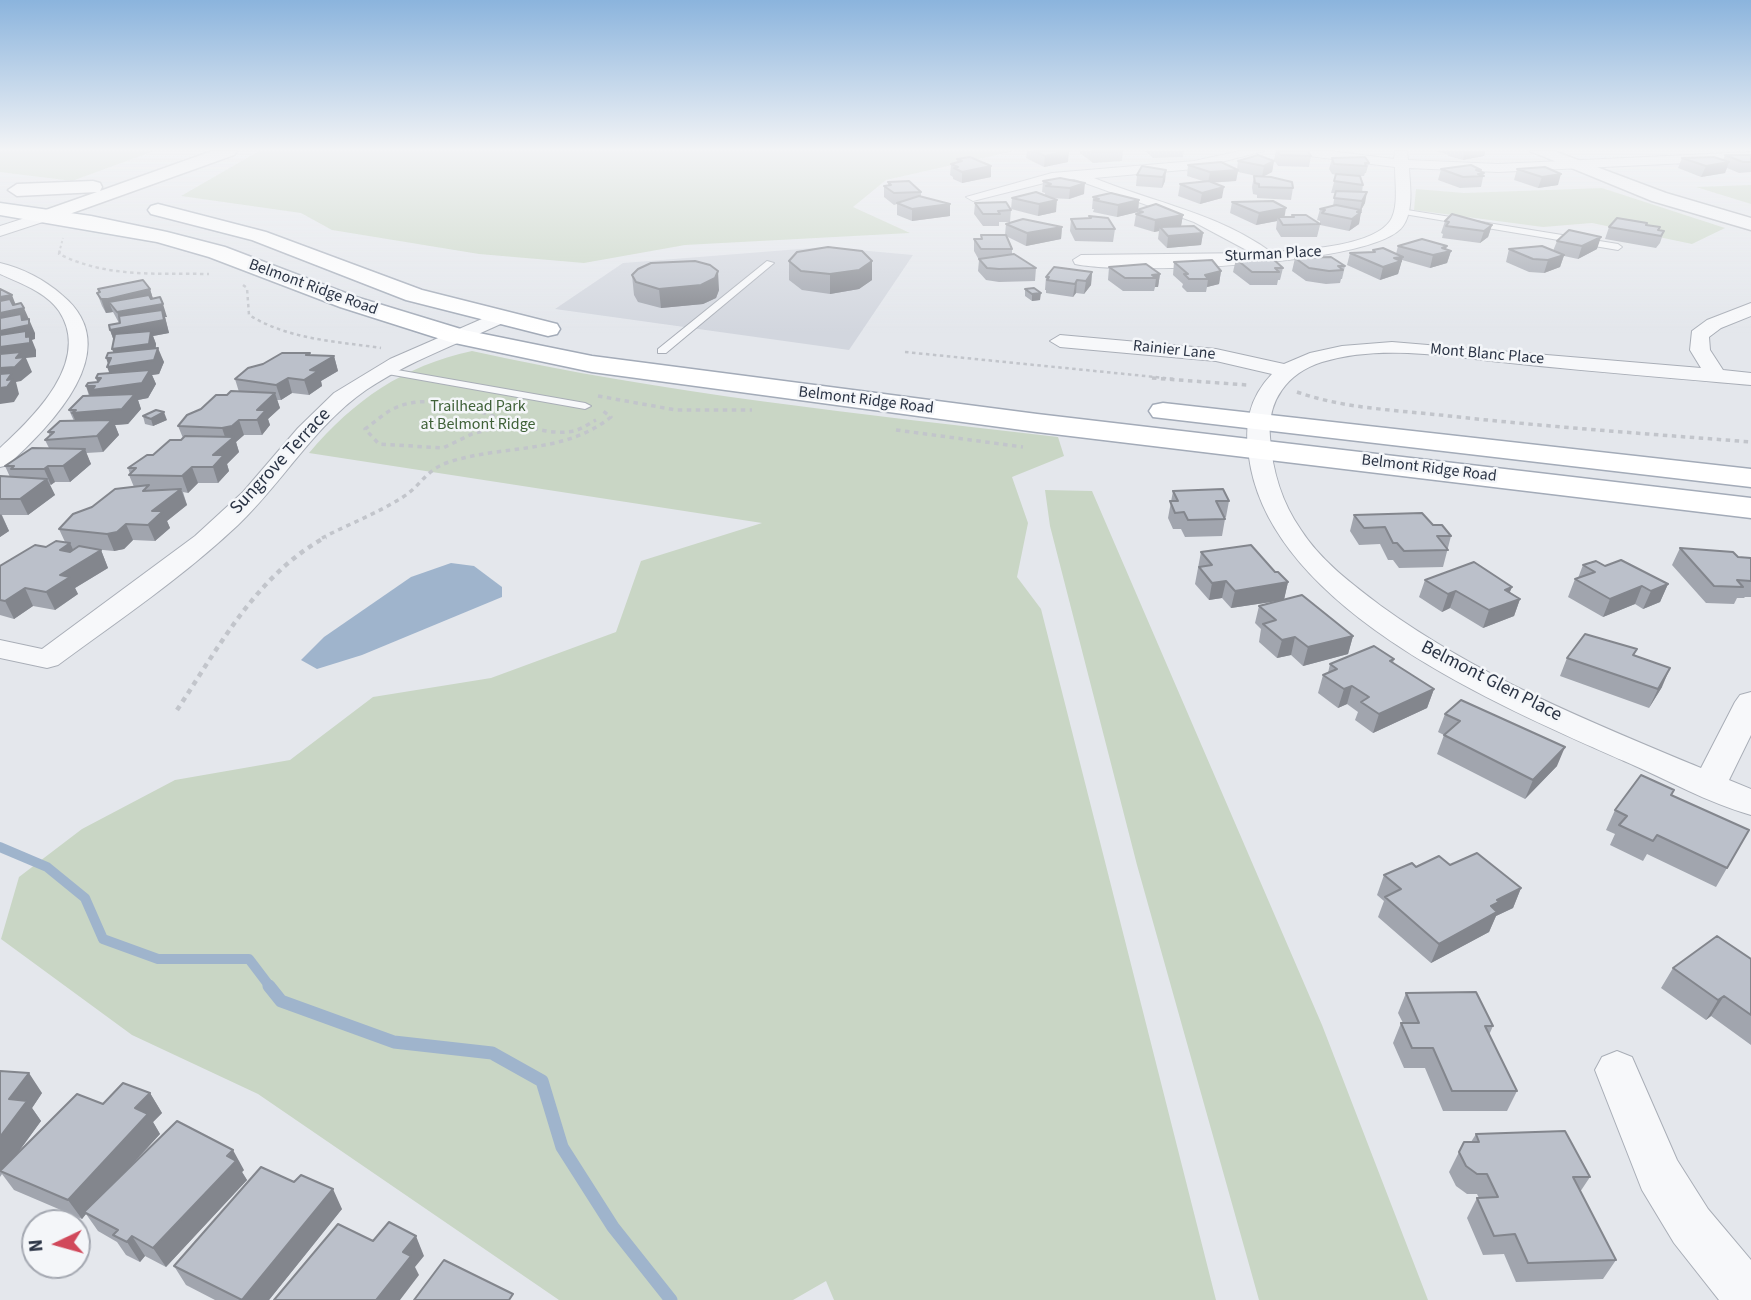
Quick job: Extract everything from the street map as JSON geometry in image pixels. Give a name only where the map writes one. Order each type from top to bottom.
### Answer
[{"type":"main road","name":"Belmont Ridge Road","points":[[43,212],[127,229],[217,252],[348,302],[459,337],[679,378],[1258,435],[1751,478]]},
{"type":"main road","name":"Belmont Ridge Road","points":[[167,212],[259,236],[414,295],[498,318],[569,333]]},
{"type":"main road","name":"Belmont Ridge Road","points":[[628,344],[663,351],[940,386]]},
{"type":"main road","name":"Belmont Ridge Road","points":[[1133,407],[1258,435],[1751,508]]},
{"type":"street","points":[[0,231],[12,212]]},
{"type":"street","points":[[1180,212],[1222,225],[1247,240],[1267,257]]},
{"type":"street","name":"Sturman Place","points":[[1081,260],[1267,257],[1328,253],[1366,244],[1390,232],[1397,225],[1401,212]]},
{"type":"street","points":[[1709,212],[1751,224]]},
{"type":"street","points":[[0,268],[34,283],[68,310],[77,326],[80,345],[66,391],[41,422],[0,460]]},
{"type":"street","points":[[1716,376],[1700,351],[1699,335],[1714,324],[1751,309]]},
{"type":"street","name":"Sungrove Terrace","points":[[0,649],[47,659],[164,574],[251,497],[304,435],[342,398],[387,371],[498,318]]},
{"type":"street","name":"Rainier Lane","points":[[1060,340],[1216,355],[1287,371]]},
{"type":"street","name":"Mont Blanc Place","points":[[1258,435],[1262,401],[1270,387],[1287,371],[1316,357],[1338,353],[1403,349],[1751,379]]},
{"type":"street","name":"Belmont Glen Place","points":[[1258,435],[1274,505],[1288,532],[1308,556],[1374,615],[1465,674],[1751,803]]},
{"type":"street","points":[[1710,784],[1751,702]]},
{"type":"street","points":[[1617,1070],[1659,1174],[1691,1226],[1751,1299]]},
{"type":"lane","points":[[1405,212],[1618,247]]},
{"type":"lane","points":[[663,351],[770,264]]},
{"type":"lane","points":[[387,371],[583,405]]},
{"type":"path","points":[[905,352],[1116,375],[1270,387],[1325,402],[1366,407],[1751,442]]},
{"type":"path","points":[[177,710],[236,625],[297,556],[407,494],[430,470],[578,438],[605,424],[611,416],[583,405],[572,410],[597,418],[581,430],[562,432],[516,422],[456,403],[429,402],[400,406],[377,418],[365,429],[379,443],[430,449],[443,448],[483,430],[516,422]]},
{"type":"shaded area","points":[[825,247],[913,255],[849,350],[555,309],[623,263]]},
{"type":"green space","points":[[292,212],[863,212],[910,233],[685,245],[584,263],[479,254],[332,230],[301,213]]},
{"type":"green space","points":[[1427,212],[1675,212],[1725,228],[1692,244],[1592,223],[1543,227]]},
{"type":"green space","name":"Trailhead Park at Belmont Ridge","points":[[472,351],[691,391],[1058,437],[1064,456],[1012,477],[1028,523],[1017,577],[1041,609],[1216,1300],[834,1300],[826,1281],[793,1300],[559,1300],[258,1094],[132,1035],[1,939],[19,877],[82,829],[175,780],[290,760],[373,697],[491,678],[616,632],[641,561],[762,523],[309,453],[344,417],[382,388],[424,366]]},
{"type":"green space","points":[[1045,490],[1092,491],[1322,1025],[1428,1300],[1259,1300],[1137,865],[1050,526]]},
{"type":"water","points":[[451,563],[474,566],[502,587],[502,597],[362,655],[317,669],[301,660],[324,637],[411,577]]},
{"type":"building","points":[[981,212],[998,212],[1000,214],[983,214]]},
{"type":"building","points":[[1175,212],[1183,215],[1155,220],[1136,214]]},
{"type":"building","points":[[1323,212],[1361,212],[1352,219]]},
{"type":"building","points":[[1452,214],[1492,225],[1484,231],[1446,226],[1449,222],[1445,221]]},
{"type":"building","points":[[1292,215],[1306,215],[1320,224],[1283,225],[1278,217],[1294,217]]},
{"type":"building","points":[[1089,216],[1108,218],[1115,229],[1076,229],[1071,219],[1091,218]]},
{"type":"building","points":[[1617,218],[1647,223],[1646,225],[1660,227],[1658,230],[1664,231],[1661,236],[1609,227]]},
{"type":"building","points":[[1023,219],[1062,227],[1027,233],[1006,224]]},
{"type":"building","points":[[1194,226],[1203,233],[1168,236],[1160,227]]},
{"type":"building","points":[[1569,230],[1601,237],[1582,246],[1557,241]]},
{"type":"building","points":[[981,235],[1006,235],[1012,249],[981,249],[974,239],[982,239]]},
{"type":"building","points":[[1422,239],[1447,246],[1442,248],[1451,251],[1433,255],[1398,246]]},
{"type":"building","points":[[1542,246],[1564,255],[1548,260],[1533,259],[1509,249]]},
{"type":"building","points":[[828,247],[862,251],[872,261],[859,270],[830,274],[801,271],[789,261],[797,252]]},
{"type":"building","points":[[1383,248],[1403,257],[1394,258],[1401,261],[1383,267],[1350,253],[1375,252],[1373,250]]},
{"type":"building","points":[[1014,254],[1036,268],[987,268],[979,259]]},
{"type":"building","points":[[1331,257],[1345,266],[1338,266],[1343,270],[1309,268],[1295,258]]},
{"type":"building","points":[[1272,258],[1283,268],[1275,268],[1279,272],[1252,272],[1236,259]]},
{"type":"building","points":[[1212,260],[1221,271],[1205,275],[1208,279],[1189,279],[1184,274],[1188,274],[1174,262]]},
{"type":"building","points":[[695,261],[710,265],[718,271],[715,278],[701,285],[659,289],[636,282],[632,275],[651,263]]},
{"type":"building","points":[[1146,264],[1160,274],[1152,275],[1156,278],[1125,278],[1109,267]]},
{"type":"building","points":[[1054,267],[1092,272],[1086,281],[1077,280],[1075,284],[1047,280],[1049,277],[1046,277]]},
{"type":"building","points":[[143,280],[150,289],[108,299],[101,299],[97,293],[100,292],[98,289]]},
{"type":"building","points":[[1034,288],[1041,293],[1032,294],[1025,289]]},
{"type":"building","points":[[0,289],[12,295],[0,297]]},
{"type":"building","points":[[149,295],[151,299],[160,297],[163,304],[117,312],[109,302]]},
{"type":"building","points":[[10,299],[13,305],[21,303],[24,308],[0,313],[0,301]]},
{"type":"building","points":[[162,310],[164,320],[110,330],[109,325],[120,323],[119,316]]},
{"type":"building","points":[[21,314],[22,320],[29,319],[29,325],[0,331],[0,318]]},
{"type":"building","points":[[26,331],[26,337],[30,336],[30,343],[0,347],[0,335]]},
{"type":"building","points":[[151,331],[149,344],[112,349],[115,334]]},
{"type":"building","points":[[158,348],[154,360],[107,367],[111,358],[106,358],[108,353]]},
{"type":"building","points":[[21,352],[16,358],[25,357],[15,367],[0,368],[0,354]]},
{"type":"building","points":[[282,353],[334,356],[310,370],[318,371],[304,380],[288,378],[276,385],[235,379],[248,368],[263,364]]},
{"type":"building","points":[[150,370],[142,383],[92,390],[95,386],[86,386],[88,383],[98,382],[101,378],[96,378],[98,374]]},
{"type":"building","points":[[12,373],[7,380],[13,379],[7,387],[0,388],[0,374]]},
{"type":"building","points":[[231,391],[275,393],[257,410],[266,410],[257,420],[239,420],[232,426],[222,428],[178,426],[187,415],[201,409],[216,395],[227,395]]},
{"type":"building","points":[[135,394],[122,409],[72,413],[76,410],[69,410],[83,396]]},
{"type":"building","points":[[156,410],[164,412],[151,419],[143,416]]},
{"type":"building","points":[[112,420],[97,436],[45,440],[54,432],[48,432],[60,421]]},
{"type":"building","points":[[185,436],[234,437],[213,455],[224,455],[213,467],[192,467],[182,476],[129,475],[136,468],[128,468],[147,455],[153,455],[170,440],[181,440]]},
{"type":"building","points":[[32,448],[85,449],[63,466],[11,469],[14,466],[5,466]]},
{"type":"building","points":[[0,476],[47,479],[20,499],[0,499]]},
{"type":"building","points":[[149,485],[143,491],[181,489],[152,511],[163,511],[148,525],[126,524],[117,532],[107,534],[59,529],[73,514],[92,507],[115,489]]},
{"type":"building","points":[[1223,489],[1229,501],[1216,501],[1225,519],[1188,520],[1184,512],[1175,513],[1170,501],[1178,501],[1173,491]]},
{"type":"building","points":[[1422,513],[1433,525],[1442,525],[1451,536],[1437,536],[1448,550],[1404,551],[1397,543],[1393,543],[1385,527],[1364,528],[1354,515]]},
{"type":"building","points":[[56,541],[70,543],[60,550],[70,552],[79,546],[101,550],[60,575],[70,577],[46,592],[25,588],[5,601],[0,600],[0,566],[35,545],[46,547]]},
{"type":"building","points":[[1251,545],[1275,572],[1288,582],[1235,591],[1226,581],[1212,583],[1199,567],[1212,565],[1201,552]]},
{"type":"building","points":[[1680,548],[1733,552],[1738,557],[1751,558],[1751,581],[1737,580],[1743,587],[1714,586]]},
{"type":"building","points":[[1621,560],[1668,584],[1651,591],[1642,586],[1610,599],[1575,579],[1595,572],[1583,565],[1596,561],[1605,566]]},
{"type":"building","points":[[1474,562],[1512,587],[1505,590],[1520,599],[1489,610],[1456,591],[1448,594],[1425,580]]},
{"type":"building","points":[[1302,595],[1353,636],[1308,647],[1295,637],[1282,640],[1263,624],[1276,620],[1259,606]]},
{"type":"building","points":[[1585,634],[1637,649],[1633,655],[1670,668],[1658,689],[1567,658]]},
{"type":"building","points":[[1374,646],[1394,659],[1390,661],[1434,689],[1379,714],[1361,702],[1369,697],[1352,686],[1344,689],[1323,675],[1337,669],[1330,664]]},
{"type":"building","points":[[1461,700],[1565,747],[1533,780],[1444,735],[1460,721],[1445,714]]},
{"type":"building","points":[[1641,775],[1674,790],[1671,795],[1749,830],[1727,868],[1657,835],[1653,841],[1619,825],[1627,816],[1615,810]]},
{"type":"building","points":[[1477,853],[1521,888],[1491,906],[1497,912],[1439,944],[1385,897],[1401,889],[1384,875],[1412,863],[1416,867],[1439,856],[1450,865]]},
{"type":"building","points":[[1717,936],[1751,959],[1751,1015],[1724,996],[1718,1000],[1673,968]]},
{"type":"building","points":[[1476,992],[1493,1026],[1485,1026],[1517,1091],[1452,1091],[1433,1048],[1412,1048],[1401,1023],[1419,1023],[1406,993]]},
{"type":"building","points":[[0,1071],[29,1073],[9,1099],[27,1101],[0,1137]]},
{"type":"building","points":[[123,1083],[150,1093],[135,1108],[148,1114],[68,1200],[0,1171],[77,1094],[103,1104]]},
{"type":"building","points":[[177,1121],[233,1150],[227,1156],[236,1161],[153,1248],[132,1236],[127,1242],[113,1235],[118,1230],[91,1216],[91,1209],[87,1209]]},
{"type":"building","points":[[1565,1131],[1590,1177],[1573,1177],[1616,1260],[1528,1263],[1515,1234],[1494,1236],[1477,1198],[1498,1197],[1487,1174],[1477,1174],[1466,1166],[1459,1152],[1464,1142],[1479,1142],[1476,1134]]},
{"type":"building","points":[[261,1167],[294,1182],[301,1175],[333,1189],[242,1300],[174,1266]]},
{"type":"building","points":[[389,1222],[416,1236],[403,1252],[411,1256],[376,1300],[274,1300],[338,1224],[373,1241]]},
{"type":"building","points":[[444,1260],[513,1294],[509,1300],[414,1300]]},
{"type":"waterway","points":[[0,847],[47,867],[85,898],[103,939],[158,959],[249,959],[271,988]]},
{"type":"waterway","points":[[269,986],[281,1001],[394,1042],[492,1053],[542,1081],[562,1147],[613,1227],[671,1300]]}]
